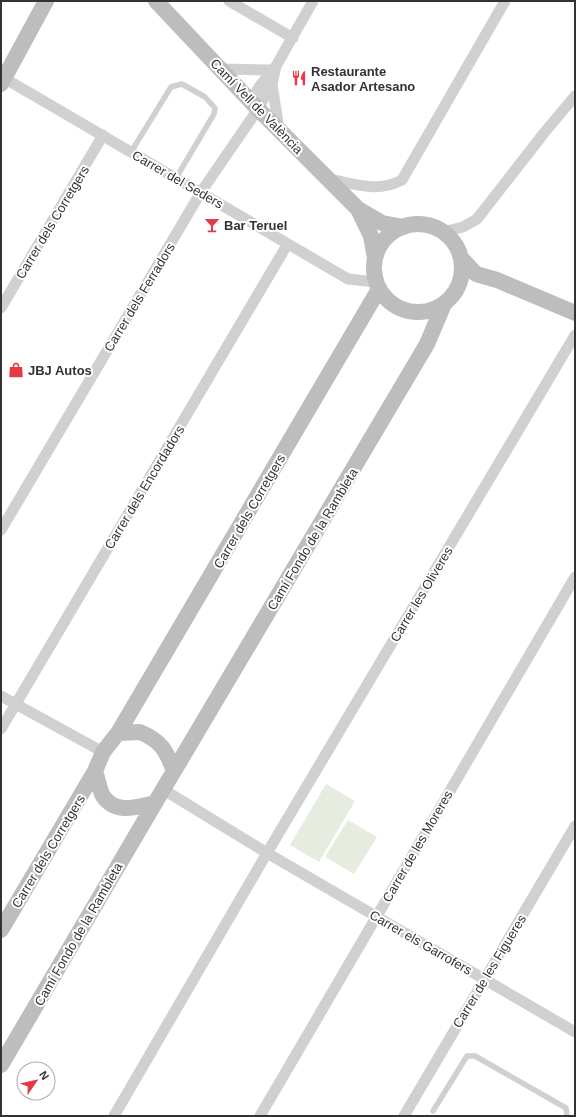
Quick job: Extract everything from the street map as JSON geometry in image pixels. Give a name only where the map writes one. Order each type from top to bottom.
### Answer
[{"type":"street","points":[[3,81],[46,1]]},
{"type":"street","name":"Camí Vell de València","points":[[156,1],[279,130],[358,209],[382,223],[404,227]]},
{"type":"street","points":[[229,1],[293,38]]},
{"type":"street","points":[[255,105],[259,87],[274,68],[293,38],[313,1]]},
{"type":"street","points":[[329,180],[378,188],[391,186],[402,180],[505,1]]},
{"type":"street","points":[[221,70],[274,68]]},
{"type":"street","points":[[274,68],[272,84],[279,130]]},
{"type":"street","name":"Carrer del Seders","points":[[3,81],[103,135],[201,192],[287,245],[348,279],[378,285]]},
{"type":"street","points":[[255,105],[272,84]]},
{"type":"street","points":[[443,232],[463,227],[477,219],[575,96]]},
{"type":"street","name":"Carrer dels Ferradors","points":[[1,530],[201,192],[255,105]]},
{"type":"street","name":"Carrer dels Corretgers","points":[[1,308],[103,135]]},
{"type":"street","name":"Camí Vell de València","points":[[358,209],[371,236],[375,258]]},
{"type":"street","points":[[497,280],[473,285],[426,312],[410,312],[389,301],[378,285],[374,266],[375,258],[381,244],[391,232],[411,224],[427,224],[443,232],[456,245],[462,259],[476,274],[497,280],[575,313]]},
{"type":"street","name":"Carrer dels Encordadors","points":[[1,729],[287,245]]},
{"type":"street","points":[[449,298],[461,279],[462,259]]},
{"type":"street","name":"Carrer dels Corretgers","points":[[118,733],[378,285]]},
{"type":"street","name":"Camí Fondo de la Rambleta","points":[[174,771],[427,344],[449,298]]},
{"type":"street","name":"Carrer les Oliveres","points":[[114,1116],[267,853],[575,335]]},
{"type":"street","name":"Carrer de les Moreres","points":[[260,1116],[575,577]]},
{"type":"street","points":[[1,696],[103,752]]},
{"type":"street","points":[[140,732],[154,738],[166,751],[174,771],[159,796],[126,810],[113,805],[103,796],[95,771],[103,752],[118,733],[140,732]]},
{"type":"street","name":"Carrer dels Corretgers","points":[[1,930],[95,771]]},
{"type":"street","name":"Camí Fondo de la Rambleta","points":[[1,1065],[159,796]]},
{"type":"street","name":"Carrer els Garrofers","points":[[159,796],[267,853],[575,1032]]},
{"type":"street","name":"Carrer de les Figueres","points":[[404,1116],[575,826]]},
{"type":"lane","points":[[131,152],[171,88],[182,84],[200,94],[211,102],[214,108],[214,114],[176,178]]},
{"type":"lane","points":[[433,1111],[467,1056],[475,1056],[566,1108],[567,1116]]},
{"type":"shaded area","points":[[326,784],[355,801],[319,862],[290,845]]},
{"type":"shaded area","points":[[348,820],[377,837],[354,874],[325,857]]},
{"type":"place","name":"Restaurante Asador Artesano","points":[[299,78]]},
{"type":"place","name":"Bar Teruel","points":[[212,225]]},
{"type":"place","name":"JBJ Autos","points":[[16,370]]}]
